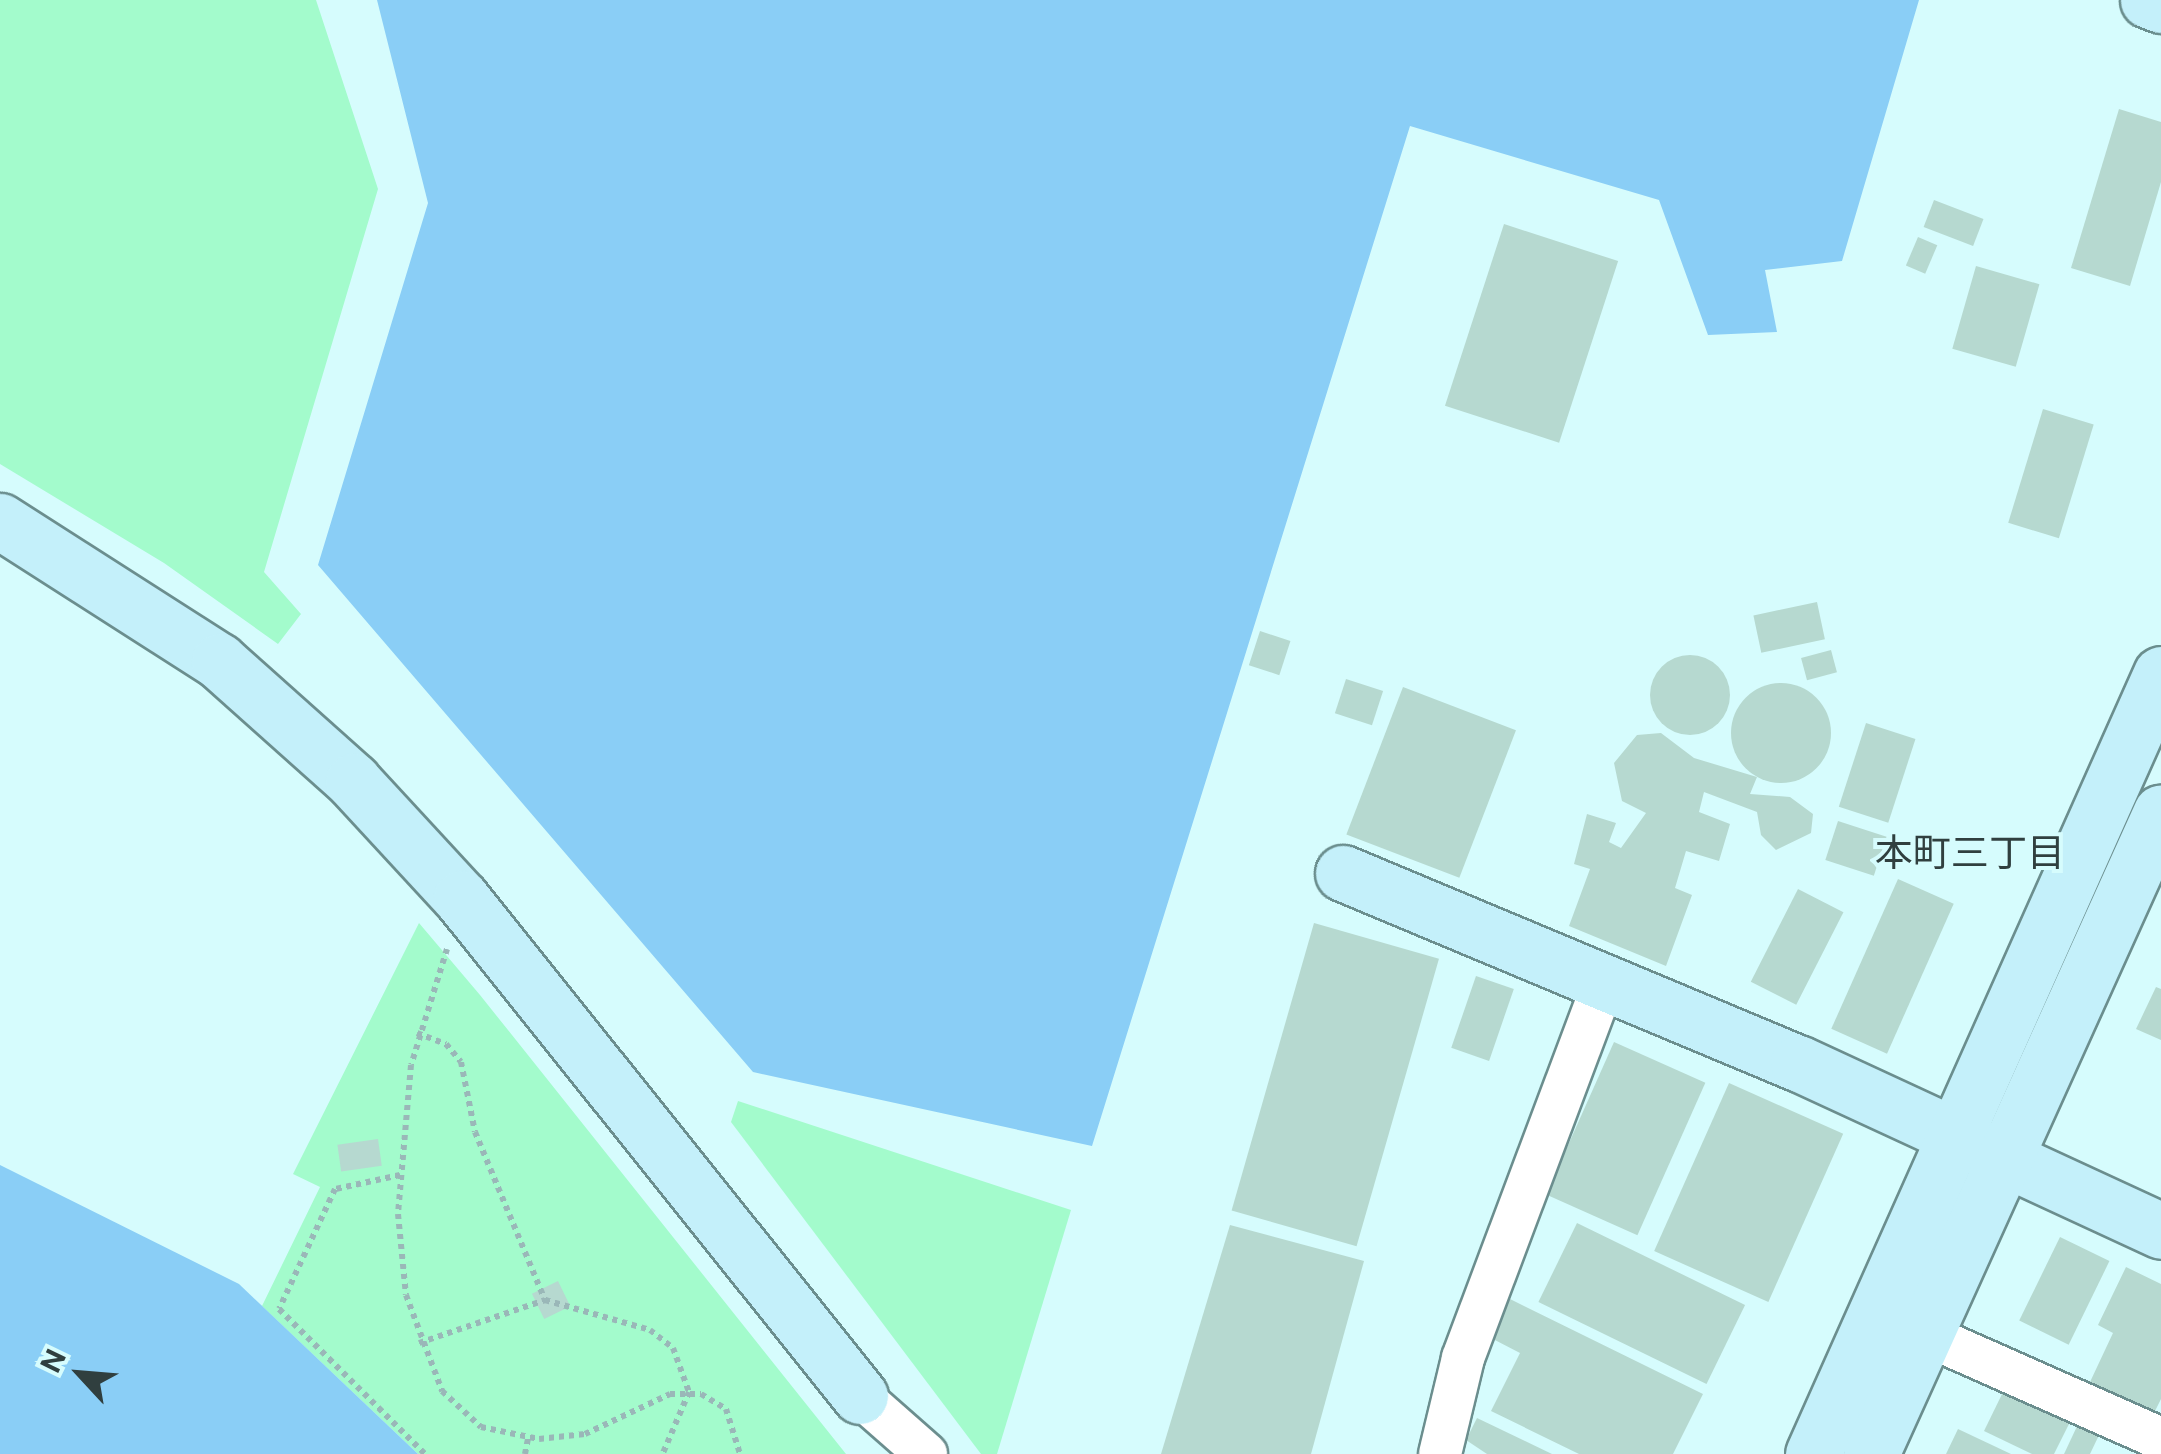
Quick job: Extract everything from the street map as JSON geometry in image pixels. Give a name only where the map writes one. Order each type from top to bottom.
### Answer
[{"type":"street","points":[[2148,0],[2161,4]]},
{"type":"street","points":[[0,521],[219,661],[353,782],[461,898],[860,1396],[894,1454]]},
{"type":"street","points":[[1813,1454],[1958,1137],[2161,674]]},
{"type":"street","points":[[1871,1454],[1929,1336],[2161,812]]},
{"type":"street","points":[[1343,872],[1958,1137],[2161,1231]]},
{"type":"street","points":[[1440,1454],[1462,1358],[1604,983]]},
{"type":"street","points":[[1929,1336],[2161,1439]]},
{"type":"street","points":[[860,1396],[926,1454]]},
{"type":"path","points":[[450,944],[417,1032],[400,1174],[401,1251],[420,1342],[442,1391],[466,1418],[528,1438],[585,1434],[649,1400],[688,1392],[726,1410],[740,1454]]},
{"type":"path","points":[[417,1032],[446,1044],[461,1062],[475,1132],[544,1300]]},
{"type":"path","points":[[400,1174],[335,1189],[279,1308],[425,1454]]},
{"type":"path","points":[[420,1342],[544,1300],[650,1330],[673,1348],[688,1392],[663,1453]]},
{"type":"path","points":[[525,1454],[528,1438]]},
{"type":"green space","points":[[0,0],[316,0],[378,189],[264,572],[301,614],[278,644],[164,563],[0,464]]},
{"type":"green space","points":[[419,923],[846,1454],[418,1454],[262,1306],[320,1187],[293,1174]]},
{"type":"green space","points":[[738,1101],[1071,1210],[997,1454],[981,1454],[731,1122]]},
{"type":"water","points":[[377,0],[1919,0],[1842,261],[1765,270],[1777,332],[1708,335],[1659,200],[1410,126],[1092,1146],[753,1072],[318,565],[428,203]]},
{"type":"water","points":[[0,1165],[239,1284],[418,1454],[0,1454]]},
{"type":"building","points":[[2119,109],[2161,122],[2161,182],[2130,286],[2071,268]]},
{"type":"building","points":[[1934,200],[1983,219],[1973,246],[1924,227]]},
{"type":"building","points":[[1504,224],[1618,261],[1559,443],[1445,406]]},
{"type":"building","points":[[1918,237],[1937,245],[1925,274],[1906,266]]},
{"type":"building","points":[[1976,266],[2039,284],[2016,367],[1952,349]]},
{"type":"building","points":[[2043,409],[2094,424],[2059,538],[2008,523]]},
{"type":"building","points":[[1817,602],[1825,639],[1761,653],[1753,616]]},
{"type":"building","points":[[1260,631],[1290,641],[1279,675],[1249,665]]},
{"type":"building","points":[[1831,650],[1837,672],[1807,680],[1801,658]]},
{"type":"building","points":[[1690,655],[1705,658],[1718,667],[1727,680],[1727,710],[1718,723],[1705,732],[1690,735],[1675,732],[1662,723],[1653,710],[1650,695],[1653,680],[1662,667],[1675,658]]},
{"type":"building","points":[[1346,679],[1383,691],[1372,725],[1335,713]]},
{"type":"building","points":[[1781,683],[1809,691],[1823,705],[1831,733],[1823,761],[1809,775],[1781,783],[1753,775],[1739,761],[1731,733],[1739,705],[1753,691]]},
{"type":"building","points":[[1403,687],[1516,730],[1459,878],[1346,835]]},
{"type":"building","points":[[1866,723],[1915,739],[1888,823],[1839,807]]},
{"type":"building","points":[[1661,733],[1694,758],[1757,777],[1750,794],[1790,797],[1813,814],[1811,833],[1776,850],[1761,835],[1757,812],[1704,792],[1699,812],[1730,824],[1719,861],[1686,851],[1675,888],[1692,895],[1666,966],[1569,926],[1590,869],[1574,864],[1587,814],[1616,823],[1609,842],[1621,848],[1646,813],[1622,801],[1614,763],[1637,735]]},
{"type":"building","points":[[1838,821],[1887,837],[1874,876],[1825,860]]},
{"type":"building","points":[[1898,879],[1954,904],[1887,1054],[1831,1029]]},
{"type":"building","points":[[1798,889],[1843,912],[1796,1005],[1751,982]]},
{"type":"building","points":[[1314,923],[1439,959],[1357,1246],[1232,1210]]},
{"type":"building","points":[[1476,976],[1514,989],[1489,1061],[1451,1048]]},
{"type":"building","points":[[2156,987],[2161,989],[2161,1040],[2136,1029]]},
{"type":"building","points":[[1614,1042],[1705,1083],[1637,1235],[1546,1195]]},
{"type":"building","points":[[1729,1083],[1843,1134],[1768,1302],[1654,1251]]},
{"type":"building","points":[[378,1139],[382,1166],[341,1171],[337,1145]]},
{"type":"building","points":[[1577,1223],[1745,1305],[1706,1384],[1538,1302]]},
{"type":"building","points":[[1230,1225],[1364,1261],[1311,1454],[1161,1454]]},
{"type":"building","points":[[2060,1237],[2109,1261],[2069,1345],[2019,1321]]},
{"type":"building","points":[[2126,1267],[2161,1284],[2161,1399],[2154,1413],[2090,1382],[2113,1333],[2098,1325]]},
{"type":"building","points":[[558,1281],[570,1306],[544,1319],[532,1294]]},
{"type":"building","points":[[1510,1299],[1703,1394],[1673,1454],[1579,1454],[1491,1411],[1520,1353],[1491,1338]]},
{"type":"building","points":[[2005,1388],[2071,1420],[2054,1454],[2032,1454],[1984,1431]]},
{"type":"building","points":[[1477,1418],[1552,1454],[1487,1454],[1466,1440]]},
{"type":"building","points":[[2079,1422],[2100,1433],[2090,1454],[2064,1454]]},
{"type":"building","points":[[1958,1429],[2011,1454],[1946,1454]]},
{"type":"district","name":"本町三丁目","points":[[1970,853]]}]
